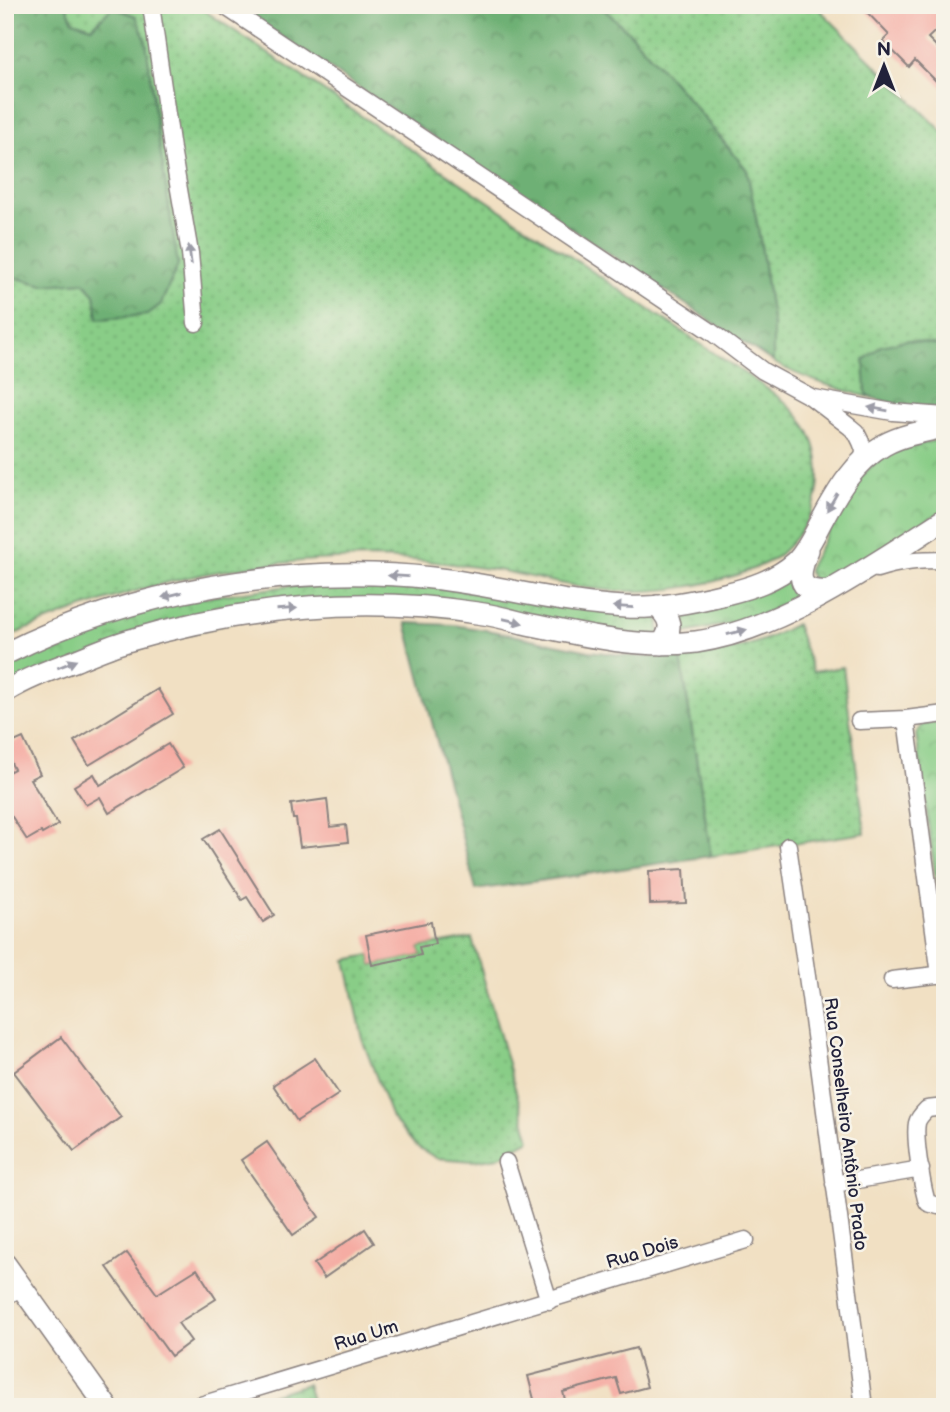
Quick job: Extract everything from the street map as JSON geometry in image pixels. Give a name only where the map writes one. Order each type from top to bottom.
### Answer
[{"type":"main road","points":[[5,654],[62,628],[158,598],[264,579],[322,575],[405,576],[461,582],[575,603],[627,608],[675,604],[723,594],[767,582],[796,561],[853,471],[884,445],[907,436],[945,427]]},
{"type":"main road","points":[[5,692],[125,641],[211,621],[288,608],[343,605],[414,606],[478,613],[577,635],[634,643],[699,641],[753,628],[804,604],[945,519]]},
{"type":"main road","points":[[814,535],[802,566],[801,578],[810,590],[828,591]]},
{"type":"main road","points":[[657,606],[666,614],[670,625],[662,644]]},
{"type":"main road","points":[[5,1264],[14,1292],[107,1407]]},
{"type":"street","points":[[151,5],[190,253],[196,323]]},
{"type":"street","points":[[223,5],[710,331],[763,371],[811,397],[856,432],[864,450],[863,461]]},
{"type":"street","points":[[811,397],[892,412],[945,416]]},
{"type":"street","points":[[849,579],[890,564],[945,560]]},
{"type":"street","points":[[859,721],[945,714]]},
{"type":"street","points":[[892,981],[942,975],[906,719]]},
{"type":"street","name":"Rua Conselheiro Antônio Prado","points":[[788,846],[864,1407]]},
{"type":"street","points":[[945,1107],[927,1109],[917,1121],[924,1192],[928,1203],[945,1205]]},
{"type":"street","points":[[506,1162],[549,1301]]},
{"type":"street","points":[[834,1184],[921,1170]]},
{"type":"street","name":"Rua Dois","points":[[549,1301],[746,1240]]},
{"type":"street","name":"Rua Um","points":[[194,1407],[549,1301]]},
{"type":"green space","points":[[5,5],[66,5],[73,21],[92,27],[113,7],[136,16],[146,41],[178,265],[161,304],[147,315],[98,319],[95,294],[84,282],[44,285],[5,275]]},
{"type":"green space","points":[[66,5],[196,5],[772,392],[800,418],[816,450],[819,476],[816,497],[809,517],[798,534],[775,558],[753,569],[709,582],[662,590],[596,589],[492,569],[374,558],[302,561],[250,567],[199,575],[145,588],[5,638],[5,275],[44,285],[84,282],[95,294],[99,319],[147,315],[156,123],[146,41],[73,21]]},
{"type":"green space","points":[[234,5],[599,5],[629,32],[747,170],[773,327],[773,362]]},
{"type":"green space","points":[[599,5],[815,5],[945,134],[945,346],[907,340],[866,391],[869,397],[808,378],[773,362],[773,327],[747,170],[629,32]]},
{"type":"green space","points":[[907,340],[945,346],[945,408],[910,408],[869,397],[866,391],[864,360],[881,346]]},
{"type":"green space","points":[[945,438],[945,509],[832,581],[813,584],[808,570],[844,502],[866,471],[894,452]]},
{"type":"green space","points":[[792,576],[804,597],[750,619],[675,633],[678,614]]},
{"type":"green space","points":[[400,582],[659,615],[659,637],[301,602],[5,686],[5,664],[66,637],[178,601],[303,584]]},
{"type":"green space","points":[[406,623],[454,625],[589,651],[681,658],[711,856],[476,890]]},
{"type":"green space","points":[[796,624],[813,672],[843,667],[865,833],[711,856],[681,658],[745,646]]},
{"type":"green space","points":[[938,722],[945,724],[945,948],[916,734],[922,725]]},
{"type":"green space","points":[[472,938],[530,1140],[498,1157],[473,1161],[436,1158],[415,1145],[392,1118],[364,1044],[346,960],[370,955],[372,965],[421,955],[419,947]]},
{"type":"green space","points":[[307,1384],[314,1407],[232,1407]]},
{"type":"building","points":[[860,5],[945,5],[945,22],[928,38],[945,55],[945,90],[915,60],[909,67],[883,41],[889,35]]},
{"type":"building","points":[[158,689],[173,714],[89,765],[74,741]]},
{"type":"building","points":[[23,738],[40,774],[30,779],[58,825],[27,840],[5,806],[5,774],[14,769],[5,746]]},
{"type":"building","points":[[168,744],[183,768],[109,813],[100,797],[86,805],[74,786],[94,774],[100,785]]},
{"type":"building","points":[[327,799],[330,827],[346,825],[348,842],[300,847],[291,804]]},
{"type":"building","points":[[220,829],[274,915],[263,922],[247,897],[242,900],[203,839]]},
{"type":"building","points":[[684,869],[686,903],[650,904],[649,871]]},
{"type":"building","points":[[431,922],[435,944],[419,947],[421,955],[372,965],[366,935]]},
{"type":"building","points":[[61,1037],[121,1117],[74,1151],[14,1072]]},
{"type":"building","points":[[315,1058],[339,1094],[297,1121],[273,1085]]},
{"type":"building","points":[[267,1142],[319,1217],[293,1235],[241,1160]]},
{"type":"building","points":[[365,1229],[374,1243],[324,1278],[314,1264]]},
{"type":"building","points":[[127,1253],[157,1294],[197,1269],[216,1299],[178,1323],[191,1341],[171,1356],[107,1267]]},
{"type":"building","points":[[636,1348],[647,1387],[621,1394],[616,1378],[563,1392],[567,1407],[536,1407],[528,1376]]}]
